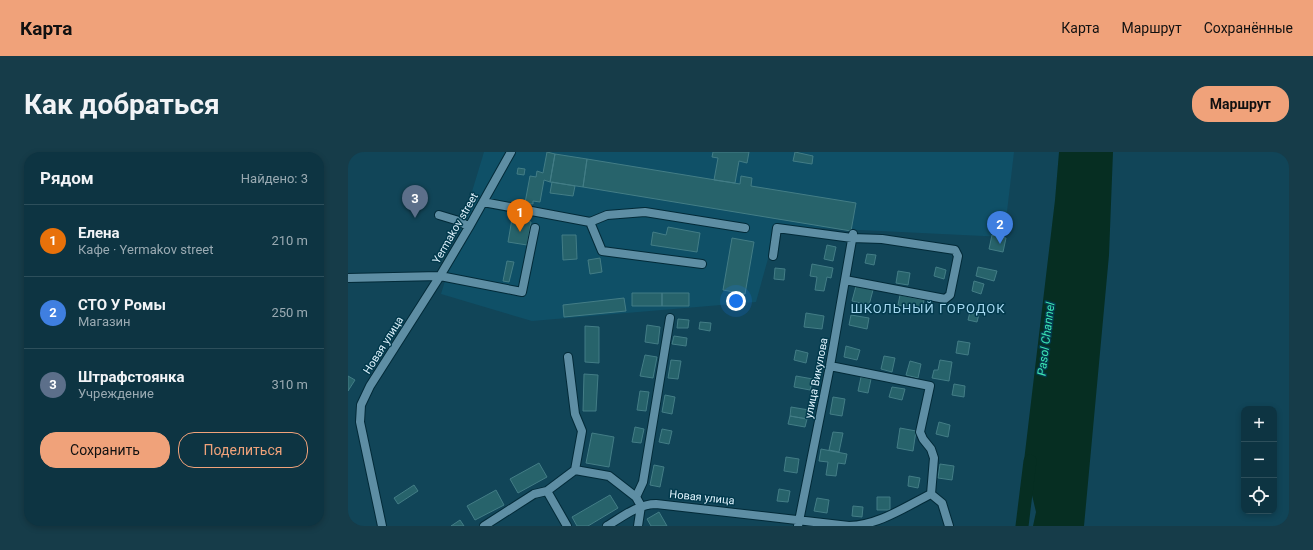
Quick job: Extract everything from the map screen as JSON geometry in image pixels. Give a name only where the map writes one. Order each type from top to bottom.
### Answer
[{"type":"street","name":"Yermakov street","points":[[348,278],[440,276],[511,152]]},
{"type":"street","points":[[483,202],[590,222],[607,215],[645,212],[745,228]]},
{"type":"street","points":[[438,215],[459,221],[469,227]]},
{"type":"street","points":[[590,222],[602,250],[702,264]]},
{"type":"street","points":[[440,276],[522,292],[535,228]]},
{"type":"street","points":[[773,256],[777,228],[853,235],[955,250],[958,256],[950,295],[945,299],[845,280]]},
{"type":"street","name":"улица Викулова","points":[[798,523],[830,366],[853,235]]},
{"type":"street","name":"Новая улица","points":[[382,526],[360,422],[362,405],[370,386],[440,276]]},
{"type":"street","points":[[636,497],[643,482],[670,318]]},
{"type":"street","points":[[484,526],[534,494],[547,492],[575,470],[582,431],[575,414],[568,357]]},
{"type":"street","points":[[830,366],[930,386],[920,432],[923,439],[931,449],[934,458],[931,494],[942,503],[949,526]]},
{"type":"street","points":[[575,470],[609,476],[636,497],[641,506],[638,526]]},
{"type":"street","points":[[547,492],[567,526]]},
{"type":"street","name":"Новая улица","points":[[607,526],[641,506],[648,504],[798,523],[849,526],[862,525],[898,511],[931,494]]},
{"type":"shaded area","points":[[484,152],[1014,152],[1004,237],[777,226],[756,302],[532,321],[441,294]]},
{"type":"water","points":[[1059,152],[1113,152],[1109,255],[1084,526],[1033,526],[1036,512],[1024,461],[1055,200]]},
{"type":"building","points":[[547,152],[555,154],[550,182],[544,180],[540,202],[533,201],[533,204],[525,203],[530,176],[536,177],[537,171],[543,173]]},
{"type":"building","points":[[713,152],[749,152],[747,163],[739,161],[735,183],[714,180],[718,158],[712,157]]},
{"type":"building","points":[[795,152],[813,156],[812,164],[793,161]]},
{"type":"building","points":[[555,154],[587,159],[583,187],[550,182]]},
{"type":"building","points":[[587,159],[740,184],[741,176],[752,178],[751,186],[856,203],[851,231],[583,187]]},
{"type":"building","points":[[518,168],[525,169],[524,175],[517,174]]},
{"type":"building","points":[[552,182],[575,186],[573,196],[550,193]]},
{"type":"building","points":[[512,219],[531,222],[527,245],[508,242]]},
{"type":"building","points":[[668,227],[700,233],[697,252],[651,245],[653,232],[666,235]]},
{"type":"building","points":[[562,235],[576,235],[577,259],[563,260]]},
{"type":"building","points":[[992,235],[1006,238],[1003,252],[989,249]]},
{"type":"building","points":[[732,238],[754,242],[745,294],[723,290]]},
{"type":"building","points":[[827,245],[836,247],[833,261],[824,259]]},
{"type":"building","points":[[867,254],[876,255],[874,265],[865,263]]},
{"type":"building","points":[[600,258],[602,272],[590,274],[588,260]]},
{"type":"building","points":[[507,261],[514,262],[509,282],[503,281]]},
{"type":"building","points":[[812,264],[833,268],[831,278],[827,277],[824,291],[815,290],[817,277],[810,276]]},
{"type":"building","points":[[936,267],[946,270],[944,279],[934,276]]},
{"type":"building","points":[[978,267],[997,271],[994,281],[976,276]]},
{"type":"building","points":[[775,268],[785,269],[784,280],[774,279]]},
{"type":"building","points":[[898,271],[910,273],[908,285],[896,283]]},
{"type":"building","points":[[974,281],[984,284],[981,294],[972,291]]},
{"type":"building","points":[[856,286],[873,290],[869,305],[852,301]]},
{"type":"building","points":[[632,293],[662,293],[662,306],[632,306]]},
{"type":"building","points":[[662,293],[689,293],[689,306],[662,306]]},
{"type":"building","points":[[900,295],[924,300],[922,310],[898,305]]},
{"type":"building","points":[[624,298],[626,311],[564,317],[563,305]]},
{"type":"building","points":[[970,312],[979,314],[977,322],[968,320]]},
{"type":"building","points":[[806,313],[824,316],[822,329],[804,327]]},
{"type":"building","points":[[851,315],[869,318],[867,329],[849,325]]},
{"type":"building","points":[[678,319],[689,320],[688,328],[677,328]]},
{"type":"building","points":[[700,322],[711,323],[710,331],[699,329]]},
{"type":"building","points":[[647,325],[660,327],[658,344],[645,342]]},
{"type":"building","points":[[585,326],[599,327],[599,363],[585,362]]},
{"type":"building","points":[[674,336],[687,338],[686,346],[672,344]]},
{"type":"building","points":[[958,341],[970,343],[968,355],[956,353]]},
{"type":"building","points":[[846,346],[860,350],[857,360],[844,357]]},
{"type":"building","points":[[796,350],[808,353],[806,363],[794,360]]},
{"type":"building","points":[[645,355],[657,357],[653,378],[640,376]]},
{"type":"building","points":[[884,356],[895,358],[892,372],[881,369]]},
{"type":"building","points":[[671,360],[681,361],[678,379],[668,378]]},
{"type":"building","points":[[940,360],[952,362],[949,381],[932,378],[934,370],[938,370]]},
{"type":"building","points":[[910,361],[921,364],[918,378],[906,375]]},
{"type":"building","points":[[584,374],[598,375],[596,411],[583,411]]},
{"type":"building","points":[[348,376],[355,380],[348,391]]},
{"type":"building","points":[[796,376],[813,379],[810,390],[794,387]]},
{"type":"building","points":[[861,377],[871,379],[868,393],[858,391]]},
{"type":"building","points":[[954,384],[965,386],[964,397],[952,395]]},
{"type":"building","points":[[892,387],[905,389],[902,400],[889,397]]},
{"type":"building","points":[[640,391],[649,392],[646,411],[637,410]]},
{"type":"building","points":[[665,395],[675,397],[672,414],[662,412]]},
{"type":"building","points":[[833,397],[845,399],[842,416],[830,414]]},
{"type":"building","points":[[791,407],[809,410],[807,419],[790,416]]},
{"type":"building","points":[[790,416],[807,419],[805,427],[788,424]]},
{"type":"building","points":[[939,422],[950,425],[948,437],[936,434]]},
{"type":"building","points":[[635,427],[644,429],[641,443],[632,442]]},
{"type":"building","points":[[900,428],[916,431],[913,451],[897,448]]},
{"type":"building","points":[[662,429],[672,431],[669,444],[659,442]]},
{"type":"building","points":[[833,432],[843,433],[839,452],[829,450]]},
{"type":"building","points":[[592,433],[614,437],[609,467],[586,463]]},
{"type":"building","points":[[821,449],[847,454],[845,464],[838,463],[836,476],[826,475],[828,462],[819,461]]},
{"type":"building","points":[[786,457],[799,459],[797,473],[784,471]]},
{"type":"building","points":[[539,463],[547,477],[518,493],[510,479]]},
{"type":"building","points":[[940,464],[954,466],[952,480],[938,478]]},
{"type":"building","points":[[654,465],[664,467],[660,487],[650,485]]},
{"type":"building","points":[[909,476],[920,478],[918,488],[908,486]]},
{"type":"building","points":[[414,485],[418,491],[398,504],[394,498]]},
{"type":"building","points":[[779,489],[790,491],[788,502],[777,501]]},
{"type":"building","points":[[496,490],[504,505],[475,520],[467,506]]},
{"type":"building","points":[[610,495],[618,508],[588,526],[577,526],[572,517]]},
{"type":"building","points":[[877,497],[890,497],[890,510],[877,510]]},
{"type":"building","points":[[817,498],[829,500],[827,513],[814,511]]},
{"type":"building","points":[[853,506],[863,507],[862,517],[852,516]]},
{"type":"building","points":[[659,512],[667,526],[651,526],[647,519]]},
{"type":"building","points":[[460,520],[464,526],[451,526]]},
{"type":"waterway","name":"Pasol Channel","points":[[1022,526],[1030,461]]},
{"type":"place","name":"Штрафстоянка","points":[[415,218]]},
{"type":"place","name":"Елена","points":[[520,232]]},
{"type":"place","name":"СТО У Ромы","points":[[1000,244]]},
{"type":"district","name":"ШКОЛЬНЫЙ ГОРОДОК","points":[[928,308]]}]
